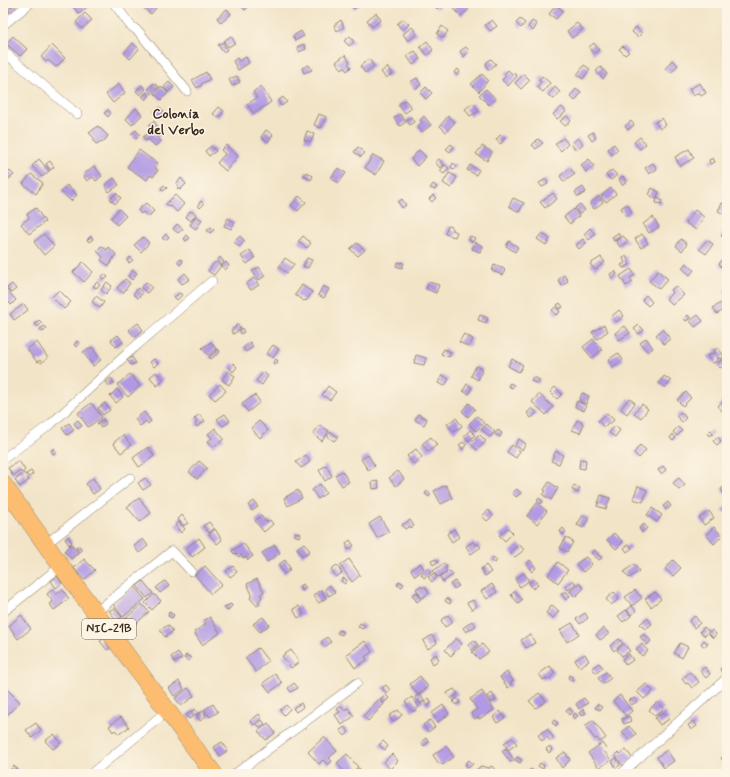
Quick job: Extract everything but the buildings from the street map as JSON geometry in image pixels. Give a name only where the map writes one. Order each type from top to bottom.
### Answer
[{"type":"highway","name":"NIC-21B","points":[[3,484],[61,566],[214,774]]},
{"type":"street","points":[[3,25],[30,3]]},
{"type":"street","points":[[114,3],[130,25],[139,32],[187,91]]},
{"type":"street","points":[[3,52],[77,114]]},
{"type":"street","points":[[3,459],[51,424],[130,351],[212,281]]},
{"type":"street","points":[[46,544],[130,478]]},
{"type":"street","points":[[96,612],[172,551],[191,571]]},
{"type":"street","points":[[3,612],[61,566]]},
{"type":"street","points":[[621,774],[727,678]]},
{"type":"street","points":[[235,774],[357,683]]},
{"type":"street","points":[[92,774],[167,710]]},
{"type":"district","name":"Colonia del Verbo","points":[[176,122]]}]
